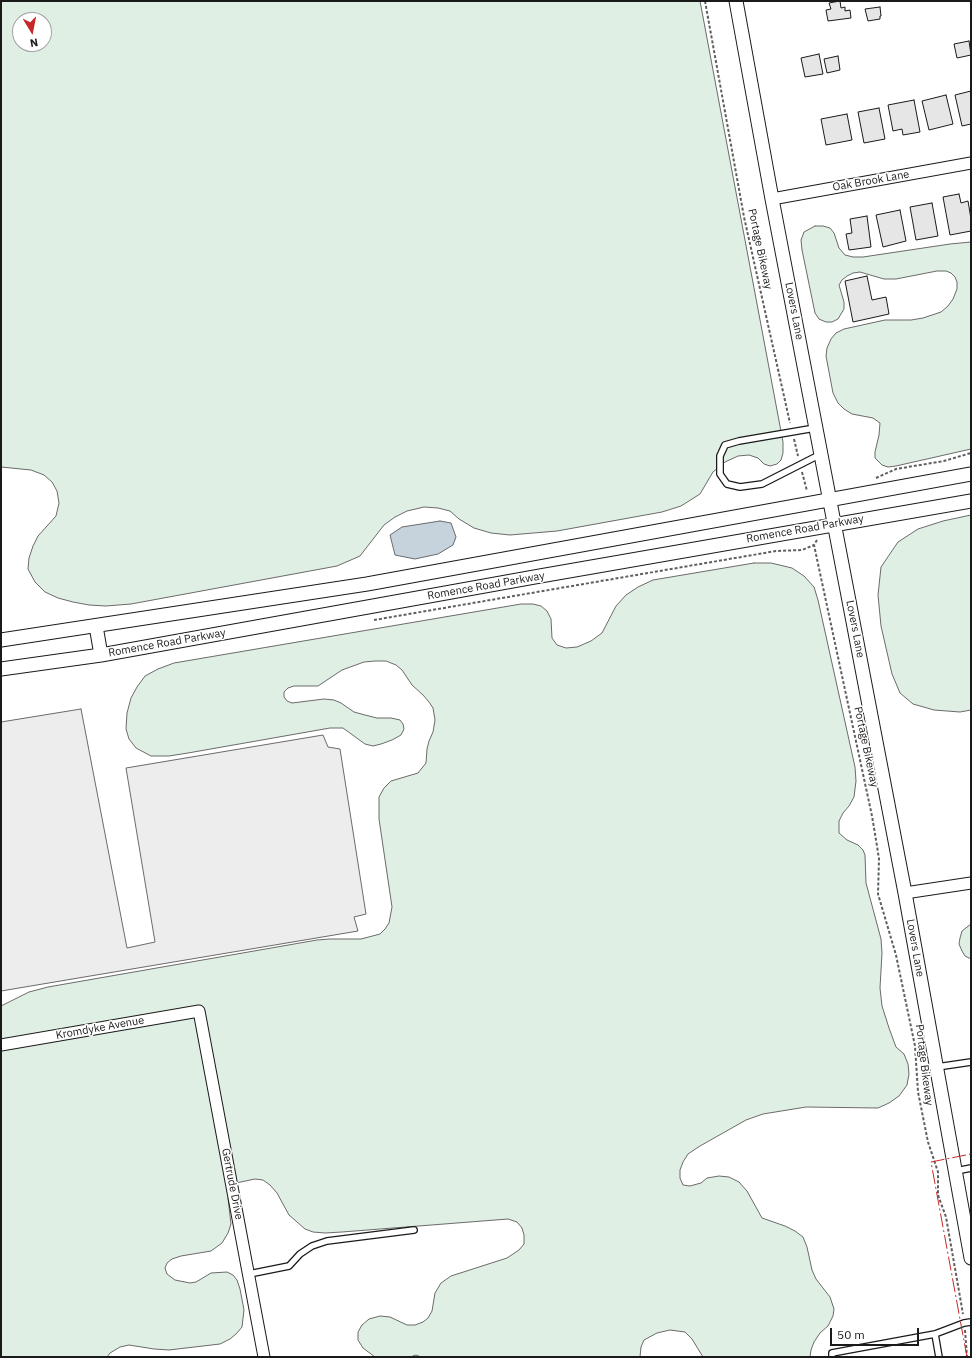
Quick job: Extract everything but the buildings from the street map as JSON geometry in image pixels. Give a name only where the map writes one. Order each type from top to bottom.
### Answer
[{"type":"street","name":"Lovers Lane","points":[[736,1],[772,199],[905,893],[971,1258]]},
{"type":"street","name":"Oak Brook Lane","points":[[772,199],[971,163]]},
{"type":"street","name":"Romence Road Parkway","points":[[1,640],[367,584],[971,474]]},
{"type":"street","name":"Romence Road Parkway","points":[[1,669],[101,655],[971,501]]},
{"type":"street","points":[[96,626],[101,655]]},
{"type":"street","points":[[905,893],[971,883]]},
{"type":"street","name":"Kromdyke Avenue","points":[[1,1045],[199,1011]]},
{"type":"street","name":"Gertrude Drive","points":[[199,1011],[264,1357]]},
{"type":"lane","points":[[816,428],[740,441],[725,446],[720,456],[720,474],[727,484],[740,487],[762,484],[821,454]]},
{"type":"lane","points":[[937,1067],[971,1062]]},
{"type":"lane","points":[[955,1171],[971,1168]]},
{"type":"lane","points":[[249,1274],[289,1266],[300,1254],[312,1246],[327,1241],[414,1230]]},
{"type":"lane","points":[[832,1357],[832,1353],[935,1334],[964,1323],[971,1322]]},
{"type":"lane","points":[[935,1334],[939,1357]]},
{"type":"path","name":"Portage Bikeway","points":[[705,1],[744,217],[792,432],[808,494]]},
{"type":"path","points":[[872,480],[896,469],[944,461],[971,453]]},
{"type":"path","name":"Portage Bikeway","points":[[817,541],[814,545],[876,839],[879,859],[878,894],[896,955],[915,1046],[919,1098],[928,1142],[938,1172],[938,1195],[946,1217],[964,1323],[967,1357]]},
{"type":"green space","points":[[1,1],[700,1],[783,442],[783,453],[781,460],[777,464],[770,466],[764,464],[758,458],[749,455],[738,456],[725,462],[713,472],[700,494],[681,506],[662,512],[557,531],[510,535],[491,533],[474,528],[459,519],[450,511],[424,507],[407,511],[395,517],[384,525],[360,556],[337,566],[131,604],[106,606],[89,605],[58,598],[45,592],[35,582],[28,569],[29,558],[38,536],[56,516],[59,503],[57,491],[52,482],[44,475],[31,470],[1,467]]},
{"type":"green space","points":[[815,226],[830,228],[834,233],[839,248],[845,255],[853,257],[863,257],[971,242],[971,449],[896,466],[888,467],[882,465],[875,458],[880,423],[873,418],[852,414],[838,403],[833,393],[826,356],[827,348],[831,339],[836,333],[844,329],[885,320],[911,320],[923,318],[941,312],[953,299],[957,289],[955,277],[946,271],[937,271],[896,279],[884,279],[860,272],[853,273],[842,280],[839,285],[844,302],[844,309],[838,319],[832,322],[826,322],[819,319],[815,313],[802,250],[801,240],[804,232]]},
{"type":"green space","points":[[971,515],[971,710],[960,712],[934,710],[913,704],[900,693],[892,674],[881,626],[878,595],[881,567],[898,542],[918,529],[943,521]]},
{"type":"green space","points":[[754,563],[771,563],[792,568],[804,576],[814,587],[818,600],[855,767],[856,781],[854,797],[839,821],[839,833],[847,840],[858,845],[863,850],[865,855],[866,883],[881,939],[882,953],[880,988],[882,1006],[896,1047],[904,1054],[908,1064],[909,1074],[907,1085],[899,1096],[878,1108],[806,1107],[763,1114],[746,1120],[688,1154],[680,1170],[680,1178],[683,1185],[690,1186],[701,1183],[707,1178],[719,1176],[729,1177],[739,1182],[747,1191],[762,1218],[785,1226],[803,1237],[807,1247],[812,1270],[816,1279],[830,1297],[834,1309],[833,1316],[828,1326],[820,1333],[814,1342],[810,1357],[703,1357],[692,1339],[685,1332],[670,1330],[657,1333],[644,1340],[641,1347],[640,1357],[421,1357],[416,1355],[410,1357],[375,1357],[363,1348],[358,1340],[358,1332],[362,1325],[369,1319],[380,1316],[390,1317],[407,1325],[415,1325],[423,1322],[428,1318],[432,1311],[435,1293],[441,1283],[451,1276],[507,1258],[519,1250],[524,1244],[522,1228],[517,1222],[508,1219],[342,1232],[313,1232],[305,1229],[289,1215],[277,1193],[270,1185],[263,1180],[255,1179],[236,1183],[228,1198],[231,1224],[222,1243],[211,1251],[172,1259],[167,1263],[165,1268],[167,1274],[175,1280],[190,1283],[196,1282],[211,1273],[227,1272],[233,1275],[237,1280],[240,1289],[244,1310],[242,1327],[230,1339],[220,1344],[169,1350],[129,1345],[120,1347],[110,1353],[107,1357],[1,1357],[1,1006],[29,992],[48,987],[317,940],[361,939],[380,934],[389,923],[392,907],[379,819],[379,797],[384,788],[391,781],[418,773],[426,763],[427,749],[433,732],[435,720],[433,708],[429,702],[412,685],[402,670],[396,665],[386,661],[375,661],[364,662],[342,670],[318,686],[294,686],[288,688],[284,692],[284,697],[287,701],[292,703],[324,699],[334,700],[354,712],[377,718],[391,718],[400,720],[404,729],[401,735],[392,740],[373,746],[365,744],[343,728],[330,728],[169,756],[151,756],[136,748],[129,739],[126,729],[127,713],[131,698],[145,676],[174,663],[521,604],[541,606],[547,611],[551,619],[552,638],[557,645],[566,648],[577,647],[591,641],[602,633],[616,606],[626,595],[638,587],[653,580]]},
{"type":"green space","points":[[971,924],[971,959],[965,956],[959,944],[962,931]]},
{"type":"shaded area","points":[[440,521],[451,523],[456,537],[453,545],[438,554],[415,559],[395,555],[390,535],[402,527]]},
{"type":"shaded area","points":[[81,709],[127,948],[155,942],[126,768],[323,735],[328,747],[340,749],[366,914],[354,917],[358,931],[1,991],[1,722]]},
{"type":"power","points":[[967,1357],[931,1162],[971,1154]]}]
